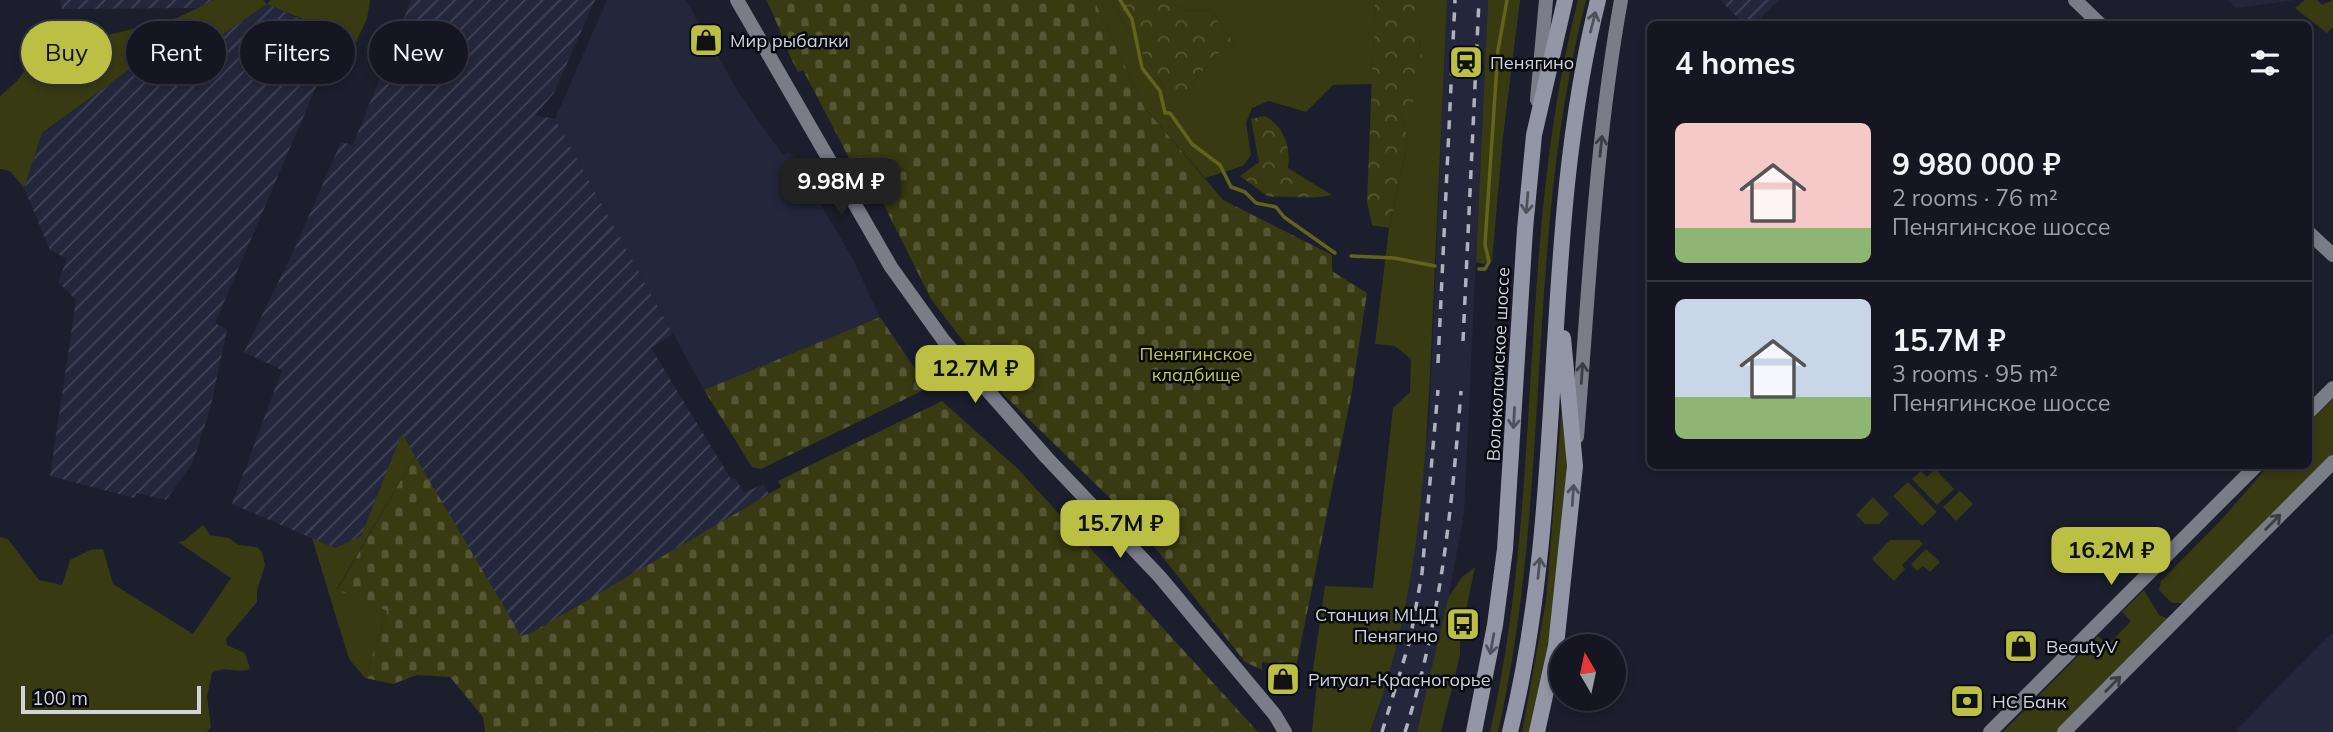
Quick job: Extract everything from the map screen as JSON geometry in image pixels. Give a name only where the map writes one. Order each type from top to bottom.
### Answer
[{"type":"main road","points":[[737,0],[884,256],[944,341],[1047,458],[1160,578],[1268,707],[1285,732]]},
{"type":"main road","points":[[1534,135],[1546,0]]},
{"type":"main road","name":"Волоколамское шоссе","points":[[1474,732],[1495,625],[1505,549],[1525,229],[1534,135],[1565,0]]},
{"type":"main road","points":[[1510,732],[1535,601],[1543,531],[1559,283],[1576,100],[1598,0]]},
{"type":"main road","points":[[1537,732],[1556,646],[1575,466],[1597,182],[1610,65],[1621,0]]},
{"type":"main road","points":[[2075,0],[2097,21]]},
{"type":"main road","points":[[2312,236],[2333,256]]},
{"type":"main road","points":[[1559,283],[1575,466]]},
{"type":"main road","points":[[2312,409],[2333,388]]},
{"type":"main road","points":[[2064,732],[2333,462]]},
{"type":"main road","points":[[1990,732],[2253,469]]},
{"type":"shaded area","points":[[60,0],[214,0],[199,8],[62,9]]},
{"type":"shaded area","points":[[411,0],[595,0],[554,93],[535,115],[555,119],[673,334],[651,348],[731,479],[735,478],[744,493],[763,484],[769,494],[531,633],[520,636],[402,434],[361,536],[335,548],[232,504],[282,370],[244,352],[296,246],[341,142],[353,145],[377,84],[468,84],[468,21],[403,21]]},
{"type":"shaded area","points":[[607,0],[686,0],[740,95],[783,155],[790,152],[853,259],[880,317],[704,390],[555,119]]},
{"type":"shaded area","points":[[1447,0],[1488,0],[1464,514],[1444,621],[1417,732],[1370,732],[1378,712],[1429,425]]},
{"type":"shaded area","points":[[1720,0],[1779,0],[1757,21],[1741,21]]},
{"type":"shaded area","points":[[2227,0],[2296,0],[2236,8]]},
{"type":"shaded area","points":[[267,4],[305,21],[242,21]]},
{"type":"shaded area","points":[[240,23],[240,84],[317,84],[215,323],[227,330],[210,410],[192,464],[166,500],[137,493],[134,498],[50,476],[76,300],[58,282],[67,259],[50,250],[24,188],[42,134],[126,72],[126,84],[226,84],[226,32]]},
{"type":"shaded area","points":[[2333,632],[2333,732],[2237,732],[2237,729]]},
{"type":"green space","points":[[214,0],[263,0],[267,4],[226,32],[226,21],[165,21]]},
{"type":"green space","points":[[271,0],[370,0],[367,19],[356,42],[355,21],[307,21],[267,4]]},
{"type":"green space","name":"Пенягинское кладбище","points":[[766,0],[1094,0],[1144,107],[1223,200],[1332,255],[1332,271],[1367,293],[1352,391],[1296,667],[1262,662],[1262,670],[1245,662],[1162,556],[1120,508],[1005,396],[931,299],[869,175],[860,179],[803,70],[798,72]]},
{"type":"green space","points":[[1094,0],[1113,0],[1118,14],[1165,89],[1187,89],[1216,55],[1236,43],[1222,29],[1213,10],[1184,9],[1169,0],[1375,0],[1372,84],[1333,85],[1306,112],[1269,101],[1252,108],[1246,123],[1251,155],[1243,166],[1205,178],[1144,107]]},
{"type":"green space","points":[[1113,0],[1169,0],[1184,9],[1213,10],[1222,29],[1236,43],[1216,55],[1187,89],[1165,89],[1118,14]]},
{"type":"green space","points":[[1375,0],[1416,0],[1422,61],[1420,89],[1401,115],[1408,141],[1389,228],[1372,225],[1367,202]]},
{"type":"green space","points":[[1416,0],[1447,0],[1429,400],[1420,512],[1402,623],[1370,732],[1312,732],[1317,683],[1313,670],[1325,586],[1373,588],[1393,408],[1410,392],[1411,359],[1395,346],[1375,344],[1389,228],[1408,141],[1401,115],[1421,46],[1415,24]]},
{"type":"green space","points":[[1488,0],[1520,0],[1503,137],[1492,261],[1483,264],[1476,262]]},
{"type":"green space","points":[[1578,0],[1586,0],[1567,90],[1554,182],[1526,550],[1515,641],[1498,732],[1490,732],[1507,641],[1518,549],[1546,182],[1559,90]]},
{"type":"green space","points":[[2305,0],[2317,0],[2322,5],[2333,0],[2333,27],[2327,33],[2295,8]]},
{"type":"green space","points":[[126,31],[126,72],[112,82],[112,34]]},
{"type":"green space","points":[[21,76],[21,84],[109,84],[42,133],[24,188],[10,171],[0,169],[0,96]]},
{"type":"green space","points":[[1265,116],[1277,126],[1285,138],[1288,168],[1332,195],[1269,197],[1240,176],[1259,162],[1251,119]]},
{"type":"green space","points":[[880,317],[928,388],[761,469],[752,467],[704,390]]},
{"type":"green space","points":[[2333,399],[2333,454],[2183,603],[2172,603],[2159,590],[2161,581],[2223,518],[2265,469],[2312,469],[2312,420]]},
{"type":"green space","points":[[942,401],[1018,469],[1258,732],[485,732],[483,717],[450,677],[417,675],[393,684],[365,678],[387,611],[337,590],[415,456],[521,636],[531,633],[781,487],[778,481]]},
{"type":"green space","points":[[1562,405],[1567,486],[1560,569],[1547,652],[1530,732],[1522,732],[1546,601]]},
{"type":"green space","points":[[402,433],[415,456],[337,589],[387,611],[365,678],[349,659],[312,538],[335,548],[361,536]]},
{"type":"green space","points":[[1935,469],[1954,489],[1937,505],[1912,479],[1921,471],[1927,477]]},
{"type":"green space","points":[[1908,482],[1937,512],[1922,526],[1893,496]]},
{"type":"green space","points":[[1960,491],[1973,504],[1956,521],[1943,507]]},
{"type":"green space","points":[[1873,497],[1889,514],[1879,524],[1865,524],[1856,515]]},
{"type":"green space","points":[[203,525],[210,535],[228,538],[239,545],[257,547],[262,552],[265,565],[257,591],[257,602],[226,639],[227,645],[245,653],[250,669],[212,673],[207,697],[211,727],[207,732],[0,732],[0,537],[8,539],[39,580],[62,585],[70,560],[90,550],[103,549],[113,584],[193,634],[231,578],[178,542],[184,541]]},
{"type":"green space","points":[[1890,540],[1919,540],[1923,544],[1902,565],[1905,569],[1894,581],[1872,559]]},
{"type":"green space","points":[[1926,549],[1940,562],[1930,572],[1923,566],[1917,571],[1911,564]]},
{"type":"green space","points":[[1475,567],[1467,606],[1460,619],[1460,655],[1441,732],[1417,732],[1448,598],[1462,577]]},
{"type":"green space","points":[[2144,590],[2159,615],[2168,619],[2057,732],[2003,732],[2098,636],[2108,645],[2131,621],[2122,612]]},
{"type":"waterway","points":[[1120,0],[1132,19],[1142,68],[1160,91],[1165,113],[1170,113],[1192,144],[1220,165],[1231,187],[1245,192],[1256,203],[1276,207],[1284,217],[1335,253]]},
{"type":"waterway","points":[[1479,269],[1485,269],[1489,262],[1485,244],[1498,50],[1507,0]]},
{"type":"waterway","points":[[1351,256],[1394,258],[1435,266]]},
{"type":"railway","points":[[1438,363],[1455,0]]},
{"type":"railway","points":[[1463,341],[1479,0]]},
{"type":"railway","points":[[1382,732],[1410,640],[1422,573],[1438,390]]},
{"type":"railway","points":[[1405,732],[1428,648],[1443,563],[1461,391]]},
{"type":"place","name":"Мир рыбалки","points":[[706,40]]},
{"type":"place","name":"Пенягино","points":[[1466,62]]},
{"type":"place","name":"Станция МЦД Пенягино","points":[[1463,624]]},
{"type":"place","name":"BeautyV","points":[[2021,646]]},
{"type":"place","name":"Ритуал-Красногорье","points":[[1283,679]]},
{"type":"place","name":"НС Банк","points":[[1967,701]]}]
